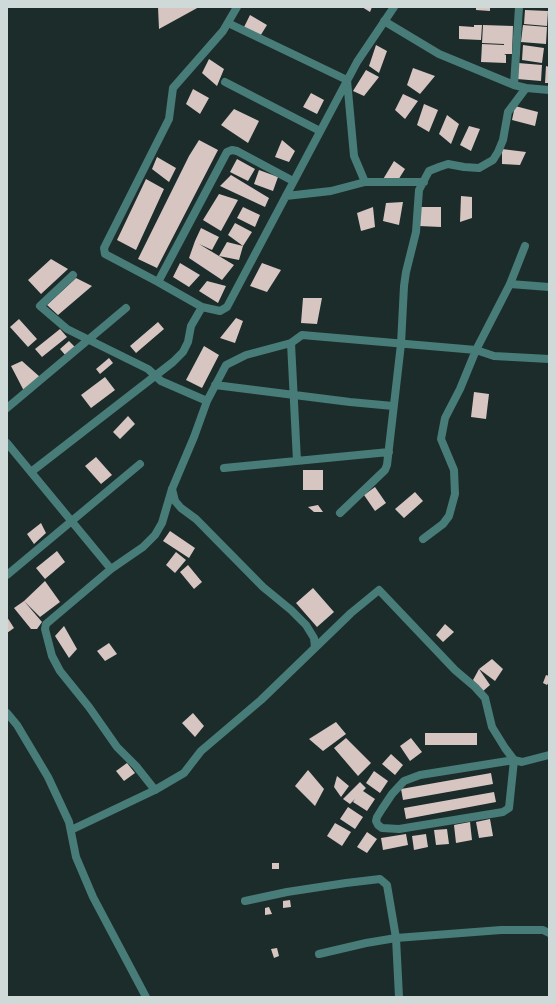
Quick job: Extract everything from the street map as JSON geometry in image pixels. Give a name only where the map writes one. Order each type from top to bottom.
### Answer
[{"type":"street","points":[[237,7],[223,31],[173,88],[169,119],[104,248],[105,254],[202,307],[220,311],[227,307],[357,62],[394,7]]},
{"type":"street","points":[[514,85],[519,7]]},
{"type":"street","points":[[384,21],[439,54],[514,85],[526,88],[549,90]]},
{"type":"street","points":[[228,23],[347,80]]},
{"type":"street","points":[[347,80],[354,156],[365,182]]},
{"type":"street","points":[[225,82],[320,131]]},
{"type":"street","points":[[340,513],[385,470],[389,452],[401,344],[404,286],[416,232],[419,190],[429,171],[448,164],[479,168],[493,160],[498,152],[502,140],[508,112],[526,88]]},
{"type":"street","points":[[158,282],[226,152],[232,150],[237,151],[293,182]]},
{"type":"street","points":[[286,196],[331,191],[365,182],[424,182]]},
{"type":"street","points":[[424,540],[444,524],[449,516],[452,505],[455,487],[454,470],[441,439],[445,418],[460,389],[476,350],[510,284],[525,246]]},
{"type":"street","points":[[73,275],[40,306],[67,329],[148,369],[161,381],[206,401]]},
{"type":"street","points":[[510,284],[549,287]]},
{"type":"street","points":[[31,472],[173,362],[183,352],[188,342],[191,326],[202,307]]},
{"type":"street","points":[[7,408],[126,308]]},
{"type":"street","points":[[155,790],[136,766],[117,747],[89,707],[60,671],[52,656],[45,629],[46,624],[111,570],[143,547],[155,535],[162,523],[172,489],[194,437],[206,401],[226,365],[246,355],[291,343],[302,335],[476,350],[494,356],[549,359]]},
{"type":"street","points":[[291,343],[297,462]]},
{"type":"street","points":[[215,385],[393,406]]},
{"type":"street","points":[[7,443],[111,570]]},
{"type":"street","points":[[224,468],[389,452]]},
{"type":"street","points":[[7,575],[140,464]]},
{"type":"street","points":[[172,489],[175,501],[181,508],[196,519],[263,587],[291,610],[306,625],[314,638],[316,647]]},
{"type":"street","points":[[71,830],[155,790],[184,773],[201,750],[261,700],[351,613],[379,590],[455,670],[475,687],[485,698],[492,727],[514,760],[509,808],[504,812],[399,829],[382,828],[378,825],[376,821],[379,813],[392,794],[404,781],[420,775],[514,760],[522,762],[549,755]]},
{"type":"street","points":[[7,713],[17,726],[48,777],[69,822],[76,856],[93,897],[146,997]]},
{"type":"street","points":[[245,901],[324,886],[380,879],[387,885],[396,938],[399,997]]},
{"type":"street","points":[[319,954],[396,938],[501,930],[543,930],[549,932]]},
{"type":"building","points":[[158,7],[199,7],[159,29]]},
{"type":"building","points":[[362,7],[372,7],[370,12]]},
{"type":"building","points":[[476,7],[490,7],[490,11],[476,10]]},
{"type":"building","points":[[525,10],[548,11],[547,26],[524,24]]},
{"type":"building","points":[[250,15],[267,25],[259,38],[244,27]]},
{"type":"building","points":[[474,25],[482,25],[481,40],[459,39],[459,26],[474,27]]},
{"type":"building","points":[[483,25],[513,26],[512,54],[504,54],[506,55],[506,63],[481,62],[482,44],[504,45],[482,43]]},
{"type":"building","points":[[523,25],[547,27],[546,44],[521,42]]},
{"type":"building","points":[[376,45],[387,51],[379,73],[369,66]]},
{"type":"building","points":[[523,45],[544,48],[542,63],[522,60]]},
{"type":"building","points":[[209,59],[224,69],[217,86],[202,73]]},
{"type":"building","points":[[518,63],[542,65],[541,81],[517,79]]},
{"type":"building","points":[[546,66],[549,67],[549,83],[545,83]]},
{"type":"building","points":[[413,68],[435,76],[420,94],[407,85]]},
{"type":"building","points":[[366,70],[379,77],[364,96],[353,91]]},
{"type":"building","points":[[193,89],[209,98],[200,114],[186,104]]},
{"type":"building","points":[[311,93],[324,100],[317,114],[303,107]]},
{"type":"building","points":[[403,94],[418,101],[405,119],[395,110]]},
{"type":"building","points":[[424,104],[438,110],[429,132],[417,125]]},
{"type":"building","points":[[515,106],[538,112],[535,126],[512,120]]},
{"type":"building","points":[[234,109],[259,121],[248,143],[221,125]]},
{"type":"building","points":[[447,115],[459,124],[451,144],[439,134]]},
{"type":"building","points":[[469,126],[480,129],[471,151],[460,145]]},
{"type":"building","points":[[199,140],[218,150],[157,268],[138,259],[189,156]]},
{"type":"building","points":[[282,140],[295,151],[289,162],[275,157]]},
{"type":"building","points":[[502,149],[526,152],[520,165],[502,164]]},
{"type":"building","points":[[157,157],[176,168],[169,182],[152,169]]},
{"type":"building","points":[[237,159],[255,169],[248,181],[230,172]]},
{"type":"building","points":[[394,161],[405,169],[395,185],[382,181]]},
{"type":"building","points":[[259,170],[278,177],[273,191],[254,184]]},
{"type":"building","points":[[231,175],[269,198],[265,207],[220,186]]},
{"type":"building","points":[[146,179],[164,189],[136,250],[117,240]]},
{"type":"building","points":[[219,194],[238,200],[221,231],[203,220]]},
{"type":"building","points":[[461,196],[472,197],[472,218],[460,222]]},
{"type":"building","points":[[403,202],[399,225],[383,221],[386,203]]},
{"type":"building","points":[[243,207],[260,215],[255,227],[237,218]]},
{"type":"building","points":[[373,207],[375,227],[361,231],[357,213]]},
{"type":"building","points":[[421,207],[441,207],[441,227],[419,226]]},
{"type":"building","points":[[235,223],[252,232],[243,246],[228,235]]},
{"type":"building","points":[[201,228],[219,237],[212,250],[199,244],[234,265],[222,280],[189,258]]},
{"type":"building","points":[[227,242],[243,246],[239,260],[219,256]]},
{"type":"building","points":[[51,259],[68,269],[41,294],[28,280]]},
{"type":"building","points":[[180,263],[200,275],[189,287],[173,277]]},
{"type":"building","points":[[262,263],[281,270],[267,292],[250,286]]},
{"type":"building","points":[[76,278],[92,286],[58,315],[47,305]]},
{"type":"building","points":[[207,281],[226,286],[218,303],[199,291]]},
{"type":"building","points":[[303,298],[322,298],[317,324],[301,323]]},
{"type":"building","points":[[236,318],[243,321],[235,343],[220,338]]},
{"type":"building","points":[[19,319],[37,339],[28,347],[10,327]]},
{"type":"building","points":[[158,322],[164,329],[136,353],[130,346]]},
{"type":"building","points":[[60,329],[67,337],[42,357],[35,349]]},
{"type":"building","points":[[69,341],[75,347],[66,356],[60,349]]},
{"type":"building","points":[[204,346],[219,355],[202,388],[186,380]]},
{"type":"building","points":[[109,358],[113,363],[100,374],[96,369]]},
{"type":"building","points":[[22,361],[40,377],[24,391],[11,366]]},
{"type":"building","points":[[105,377],[115,390],[91,408],[81,395]]},
{"type":"building","points":[[474,392],[489,394],[486,419],[471,417]]},
{"type":"building","points":[[128,416],[135,424],[120,439],[113,432]]},
{"type":"building","points":[[96,457],[112,475],[101,484],[85,466]]},
{"type":"building","points":[[303,470],[323,470],[323,490],[303,490]]},
{"type":"building","points":[[375,487],[386,503],[375,511],[364,495]]},
{"type":"building","points":[[415,492],[423,501],[404,518],[395,509]]},
{"type":"building","points":[[318,505],[323,512],[314,512],[308,507]]},
{"type":"building","points":[[41,523],[46,533],[34,544],[27,534]]},
{"type":"building","points":[[170,531],[195,548],[189,558],[163,541]]},
{"type":"building","points":[[57,551],[65,562],[45,579],[36,568]]},
{"type":"building","points":[[176,552],[186,560],[175,573],[166,565]]},
{"type":"building","points":[[188,565],[202,582],[194,589],[180,572]]},
{"type":"building","points":[[45,581],[60,602],[40,617],[24,601]]},
{"type":"building","points":[[313,588],[334,612],[317,627],[296,603]]},
{"type":"building","points":[[24,601],[42,622],[37,629],[31,629],[14,608]]},
{"type":"building","points":[[7,617],[14,628],[7,633]]},
{"type":"building","points":[[445,624],[454,632],[443,642],[436,635]]},
{"type":"building","points":[[64,626],[77,649],[69,658],[55,636]]},
{"type":"building","points":[[109,643],[117,654],[105,661],[97,651]]},
{"type":"building","points":[[492,659],[503,669],[495,681],[479,669]]},
{"type":"building","points":[[479,669],[490,685],[482,692],[473,680]]},
{"type":"building","points":[[546,675],[549,676],[549,682],[547,685],[543,683]]},
{"type":"building","points":[[193,713],[204,726],[195,737],[182,723]]},
{"type":"building","points":[[336,722],[346,734],[323,751],[309,739]]},
{"type":"building","points":[[425,733],[477,733],[477,745],[425,745]]},
{"type":"building","points":[[346,738],[371,763],[358,776],[334,748]]},
{"type":"building","points":[[411,738],[422,752],[410,761],[400,746]]},
{"type":"building","points":[[391,754],[403,765],[395,775],[382,764]]},
{"type":"building","points":[[127,763],[135,773],[124,781],[116,771]]},
{"type":"building","points":[[308,770],[324,789],[315,806],[295,786]]},
{"type":"building","points":[[374,771],[388,781],[380,793],[366,783]]},
{"type":"building","points":[[491,773],[493,784],[403,800],[401,789]]},
{"type":"building","points":[[337,776],[349,786],[341,797],[334,787]]},
{"type":"building","points":[[360,782],[366,788],[363,791],[375,799],[367,811],[353,802],[355,799],[350,804],[343,799]]},
{"type":"building","points":[[494,792],[496,802],[406,819],[404,808]]},
{"type":"building","points":[[348,807],[363,817],[355,829],[340,819]]},
{"type":"building","points":[[490,819],[493,836],[479,838],[476,822]]},
{"type":"building","points":[[470,822],[472,840],[456,843],[454,825]]},
{"type":"building","points":[[335,823],[351,832],[342,846],[327,836]]},
{"type":"building","points":[[447,829],[449,844],[436,845],[434,830]]},
{"type":"building","points":[[367,832],[377,839],[367,853],[357,847]]},
{"type":"building","points":[[406,834],[408,845],[383,850],[381,838]]},
{"type":"building","points":[[426,834],[428,847],[414,850],[412,836]]},
{"type":"building","points":[[272,863],[279,863],[279,869],[272,869]]},
{"type":"building","points":[[290,900],[291,907],[283,908],[283,901]]},
{"type":"building","points":[[269,907],[272,914],[265,915],[265,908]]},
{"type":"building","points":[[277,948],[279,956],[274,958],[271,949]]}]
